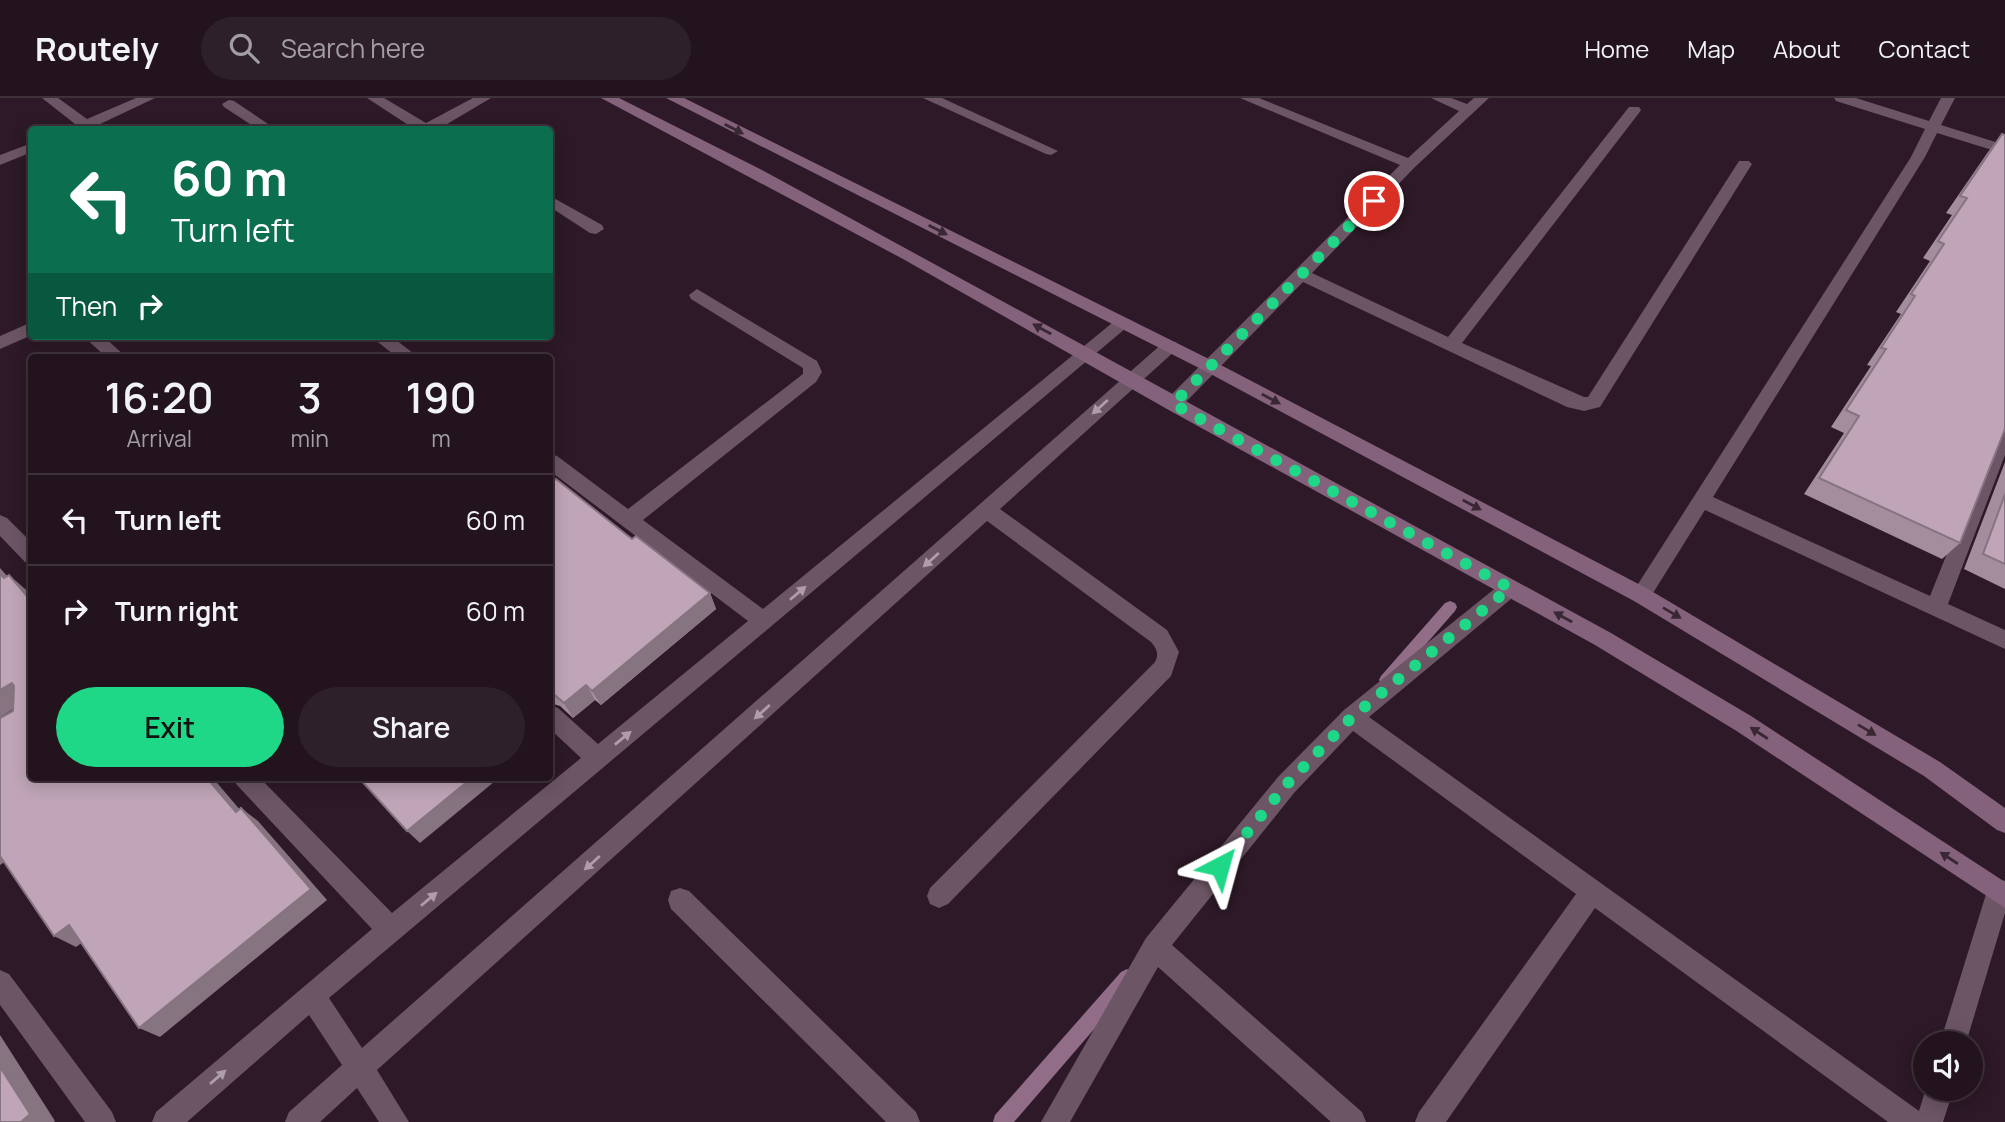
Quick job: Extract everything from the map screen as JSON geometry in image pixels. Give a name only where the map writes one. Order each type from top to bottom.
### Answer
[{"type":"street","points":[[48,98],[83,126]]},
{"type":"street","points":[[89,126],[148,98]]},
{"type":"street","points":[[373,98],[421,126]]},
{"type":"street","points":[[432,126],[484,98]]},
{"type":"street","points":[[608,98],[779,185],[1602,639],[1743,723],[2002,894],[1957,1031]]},
{"type":"street","points":[[673,98],[1211,367],[1641,595],[1932,769],[2005,822]]},
{"type":"street","points":[[930,98],[1051,151]]},
{"type":"street","points":[[1247,98],[1410,164]]},
{"type":"street","points":[[1438,98],[1468,110]]},
{"type":"street","points":[[1173,404],[1410,164],[1482,98]]},
{"type":"street","points":[[1841,98],[2005,150]]},
{"type":"street","points":[[1641,595],[1918,157],[1948,98]]},
{"type":"street","points":[[229,104],[264,126]]},
{"type":"street","points":[[1451,345],[1634,110]]},
{"type":"street","points":[[0,160],[28,149]]},
{"type":"street","points":[[1303,275],[1573,402],[1594,402],[1744,163]]},
{"type":"street","points":[[553,203],[596,229]]},
{"type":"street","points":[[627,521],[799,386],[813,372],[811,365],[697,295]]},
{"type":"street","points":[[166,1122],[312,995],[1123,323]]},
{"type":"street","points":[[0,343],[28,330]]},
{"type":"street","points":[[97,340],[113,354]]},
{"type":"street","points":[[385,340],[405,354]]},
{"type":"street","points":[[299,1122],[1170,346]]},
{"type":"street","points":[[1936,608],[2005,431]]},
{"type":"street","points":[[553,463],[764,621]]},
{"type":"street","points":[[1702,500],[2005,640]]},
{"type":"street","points":[[939,896],[1163,669],[1170,656],[1169,647],[1159,636],[986,510]]},
{"type":"street","points":[[0,523],[28,552]]},
{"type":"street","points":[[1055,1122],[1155,947],[1286,785],[1352,717],[1510,588]]},
{"type":"street","points":[[1352,717],[1911,1122]]},
{"type":"street","points":[[553,718],[598,758]]},
{"type":"street","points":[[248,781],[391,930]]},
{"type":"street","points":[[1429,1122],[1592,892]]},
{"type":"street","points":[[680,900],[906,1122]]},
{"type":"street","points":[[1155,947],[1352,1122]]},
{"type":"street","points":[[0,984],[102,1122]]},
{"type":"street","points":[[312,995],[362,1067],[395,1122]]},
{"type":"street","points":[[1929,1122],[1936,1101]]},
{"type":"building","points":[[2002,134],[2005,135],[2005,429],[1960,543],[1819,478],[1859,416],[1846,410],[1886,349],[1881,348],[1915,296],[1911,294],[1944,244],[1938,241],[1967,198],[1960,196]]},
{"type":"building","points":[[556,479],[632,539],[636,536],[710,593],[592,691],[586,685],[564,703],[553,694],[553,481]]},
{"type":"building","points":[[2005,494],[2005,564],[1983,554]]},
{"type":"building","points":[[0,574],[4,578],[9,575],[28,597],[28,781],[209,781],[236,812],[241,808],[311,889],[139,1028],[69,925],[54,936],[0,856],[0,718],[13,711],[14,686],[12,683],[0,690]]},
{"type":"building","points":[[362,781],[468,781],[407,831]]},
{"type":"building","points":[[0,1067],[30,1114],[21,1122],[0,1122]]},
{"type":"waterway","points":[[1386,680],[1450,607]]},
{"type":"waterway","points":[[1002,1122],[1127,978]]},
{"type":"route","points":[[1220,866],[1286,785],[1352,717],[1510,588],[1173,404],[1374,201]]}]
